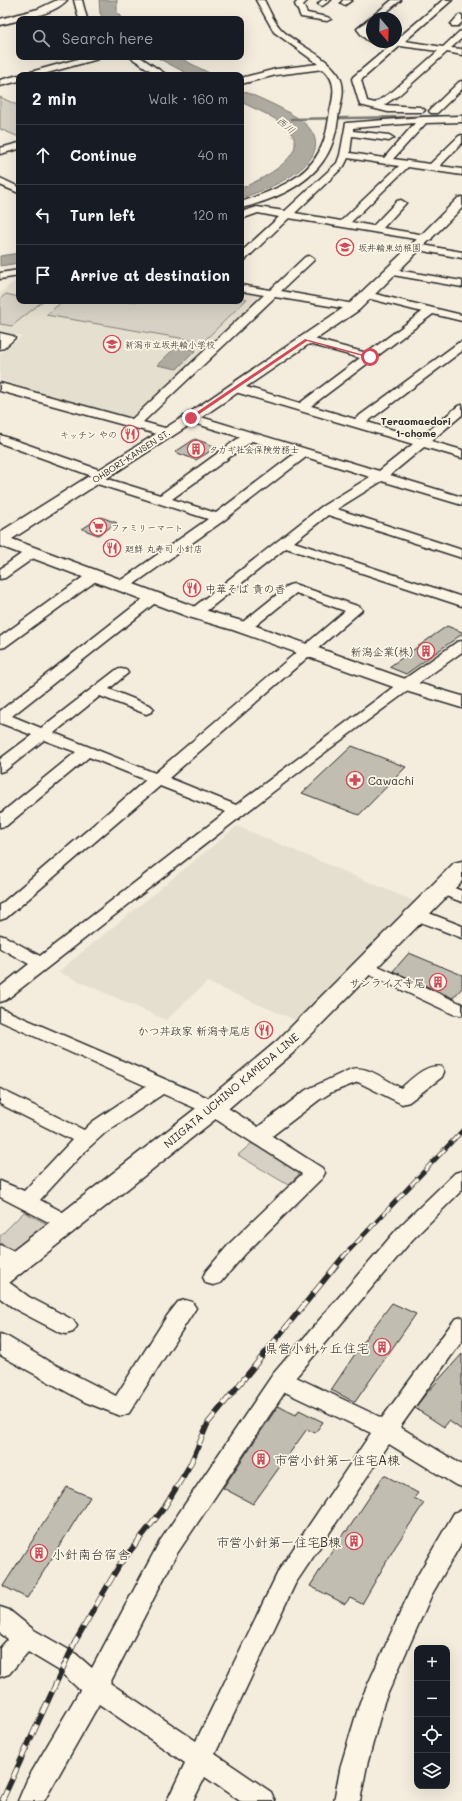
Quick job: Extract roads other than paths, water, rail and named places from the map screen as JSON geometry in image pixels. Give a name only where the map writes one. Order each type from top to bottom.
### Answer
[{"type":"main road","name":"NIIGATA UCHINO KAMEDA LINE","points":[[6,1264],[67,1223],[213,1108],[285,1046],[416,914],[452,893],[462,868]]},
{"type":"street","points":[[22,16],[57,5],[63,0]]},
{"type":"street","points":[[78,0],[83,16]]},
{"type":"street","points":[[244,203],[266,196],[294,183],[312,170],[322,157],[333,125],[339,91],[335,77],[325,66],[280,33],[268,16],[260,0]]},
{"type":"street","points":[[304,0],[299,4],[304,15],[327,19]]},
{"type":"street","points":[[382,12],[397,0]]},
{"type":"street","points":[[444,0],[450,1]]},
{"type":"street","points":[[402,36],[450,1]]},
{"type":"street","points":[[455,24],[462,17]]},
{"type":"street","points":[[0,22],[16,18]]},
{"type":"street","points":[[366,25],[361,29],[366,34]]},
{"type":"street","points":[[376,106],[396,93],[462,34]]},
{"type":"street","points":[[402,43],[462,52]]},
{"type":"street","points":[[388,48],[356,79],[363,103],[388,109],[462,111]]},
{"type":"street","points":[[41,72],[84,60]]},
{"type":"street","points":[[139,60],[158,72]]},
{"type":"street","points":[[244,80],[276,72],[325,66]]},
{"type":"street","points":[[0,83],[16,79]]},
{"type":"street","points":[[434,110],[462,84]]},
{"type":"street","points":[[244,255],[341,164],[345,155],[349,125],[462,119]]},
{"type":"street","points":[[386,161],[423,120]]},
{"type":"street","points":[[348,133],[390,138]]},
{"type":"street","points":[[432,168],[462,138]]},
{"type":"street","points":[[0,151],[16,147]]},
{"type":"street","points":[[345,155],[462,172]]},
{"type":"street","points":[[344,224],[406,164]]},
{"type":"street","points":[[0,181],[16,188]]},
{"type":"street","points":[[0,192],[16,189]]},
{"type":"street","points":[[376,229],[401,203]]},
{"type":"street","name":"OHBORI-KANSEN ST.","points":[[0,540],[191,418],[354,307],[460,204]]},
{"type":"street","points":[[244,215],[256,210],[376,229],[462,255]]},
{"type":"street","points":[[135,423],[271,293],[309,259]]},
{"type":"street","points":[[391,272],[462,284]]},
{"type":"street","points":[[0,285],[9,275]]},
{"type":"street","points":[[244,288],[354,307]]},
{"type":"street","points":[[367,296],[462,318]]},
{"type":"street","points":[[302,407],[432,310]]},
{"type":"street","points":[[0,336],[9,338],[0,346]]},
{"type":"street","points":[[306,340],[370,357]]},
{"type":"street","points":[[358,423],[462,345]]},
{"type":"street","points":[[0,387],[168,433]]},
{"type":"street","points":[[236,388],[462,454]]},
{"type":"street","points":[[195,613],[326,510],[381,476],[462,409]]},
{"type":"street","points":[[191,418],[462,501]]},
{"type":"street","points":[[162,500],[250,436]]},
{"type":"street","points":[[0,439],[162,500],[218,518]]},
{"type":"street","points":[[122,586],[218,518],[303,452]]},
{"type":"street","points":[[326,510],[462,554]]},
{"type":"street","points":[[0,540],[195,613],[244,628],[405,685],[462,702]]},
{"type":"street","points":[[284,543],[462,602]]},
{"type":"street","points":[[0,575],[33,552]]},
{"type":"street","points":[[0,644],[95,575]]},
{"type":"street","points":[[0,914],[355,610],[294,588],[244,628]]},
{"type":"street","points":[[0,718],[154,597]]},
{"type":"street","points":[[0,996],[238,811],[405,685],[459,650]]},
{"type":"street","points":[[0,767],[121,673]]},
{"type":"street","points":[[98,690],[146,709]]},
{"type":"street","points":[[0,718],[238,811]]},
{"type":"street","points":[[0,822],[86,751]]},
{"type":"street","points":[[416,914],[462,932]]},
{"type":"street","points":[[0,941],[42,964]]},
{"type":"street","points":[[365,966],[459,1010]]},
{"type":"street","points":[[0,1014],[213,1108],[237,1125],[259,1136],[315,1173],[238,1248],[213,1277]]},
{"type":"street","points":[[259,1136],[308,1097],[323,1089],[347,1081],[358,1074],[408,1101],[436,1072]]},
{"type":"street","points":[[26,1202],[99,1127],[162,1086]]},
{"type":"street","points":[[0,1096],[86,1139]]},
{"type":"street","points":[[0,1188],[67,1223]]},
{"type":"street","points":[[31,1801],[36,1789],[95,1687],[168,1548],[281,1380],[405,1234],[458,1188]]},
{"type":"street","points":[[0,1287],[22,1303],[66,1326]]},
{"type":"street","points":[[0,1343],[10,1351],[50,1373],[107,1403],[121,1407],[174,1322],[185,1308]]},
{"type":"street","points":[[180,1801],[287,1577],[386,1430],[462,1325]]},
{"type":"street","points":[[281,1380],[386,1430],[462,1477]]},
{"type":"street","points":[[347,1801],[354,1765],[372,1702],[423,1588],[462,1520]]},
{"type":"street","points":[[0,1618],[25,1638],[67,1662],[95,1687],[262,1801]]},
{"type":"street","points":[[0,1666],[25,1638]]},
{"type":"water","points":[[99,0],[117,0],[117,12],[120,16],[102,16]]},
{"type":"water","points":[[162,60],[184,60],[207,72],[184,72]]},
{"type":"water","name":"西川","points":[[244,91],[288,112],[305,123],[310,129],[315,142],[313,154],[306,164],[294,174],[265,189],[244,197],[244,187],[269,174],[279,167],[288,159],[293,150],[295,142],[291,133],[281,123],[244,103]]},
{"type":"water","points":[[16,253],[16,263],[0,266],[0,256]]},
{"type":"water","points":[[176,347],[196,350],[177,369],[157,365]]},
{"type":"waterway","name":"西川","points":[[291,119],[462,116]]},
{"type":"railway","points":[[342,1258],[462,1131]]},
{"type":"railway","points":[[2,1801],[75,1642],[120,1564],[164,1508],[190,1465],[208,1423],[343,1257]]},
{"type":"place","name":"坂井輪東幼稚園","points":[[345,247]]},
{"type":"place","name":"新潟市立坂井輪小学校","points":[[112,344]]},
{"type":"place","name":"キッチン やの","points":[[130,434]]},
{"type":"place","name":"タカギ社会保険労務士","points":[[196,449]]},
{"type":"place","name":"ファミリーマート","points":[[98,527]]},
{"type":"place","name":"廻鮮 丸寿司 小針店","points":[[112,548]]},
{"type":"place","name":"中華そば 貴の香","points":[[192,588]]},
{"type":"place","name":"新潟企業(株)","points":[[426,651]]},
{"type":"place","name":"Cawachi","points":[[355,780]]},
{"type":"place","name":"サンライズ寺尾","points":[[438,982]]},
{"type":"place","name":"かつ丼政家 新潟寺尾店","points":[[264,1030]]},
{"type":"place","name":"県営小針ヶ丘住宅","points":[[382,1347]]},
{"type":"place","name":"市営小針第一住宅A棟","points":[[261,1459]]},
{"type":"place","name":"市営小針第一住宅B棟","points":[[354,1541]]},
{"type":"place","name":"小針南台宿舎","points":[[39,1553]]},
{"type":"district","name":"Teraomaedori 1-chome","points":[[416,426]]}]
